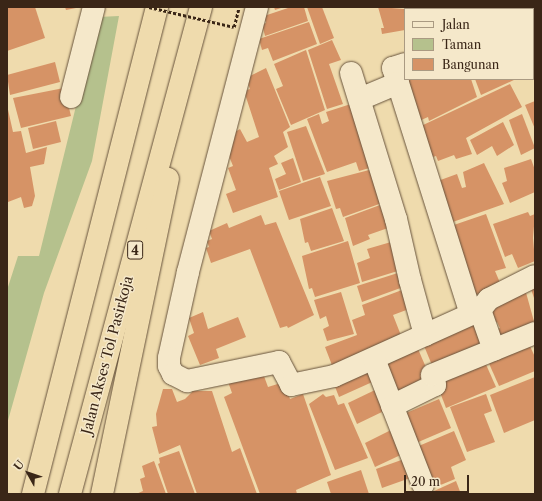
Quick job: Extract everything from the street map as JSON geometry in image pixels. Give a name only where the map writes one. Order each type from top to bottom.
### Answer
[{"type":"highway","points":[[33,494],[157,7]]},
{"type":"highway","points":[[102,494],[151,267],[201,7]]},
{"type":"highway","name":"Jalan Akses Tol Pasirkoja","points":[[70,494],[201,7]]},
{"type":"highway","points":[[20,494],[94,250]]},
{"type":"street","points":[[71,97],[94,7]]},
{"type":"street","points":[[257,7],[188,272],[169,366],[173,374],[187,381],[279,362],[291,384],[334,376],[476,312],[489,299],[535,276]]},
{"type":"street","points":[[351,73],[396,219],[426,335]]},
{"type":"street","points":[[360,99],[401,73],[476,312],[494,350]]},
{"type":"street","points":[[392,406],[435,385],[432,375],[535,333]]},
{"type":"street","points":[[374,358],[423,485]]},
{"type":"path","points":[[149,7],[234,27],[239,7]]},
{"type":"green space","points":[[119,16],[92,161],[44,293],[7,424],[7,290],[18,256],[39,256],[98,17]]},
{"type":"building","points":[[7,7],[35,7],[45,38],[7,51]]},
{"type":"building","points":[[65,7],[76,7],[76,8],[66,10]]},
{"type":"building","points":[[274,7],[284,7],[275,10]]},
{"type":"building","points":[[291,7],[304,7],[308,21],[265,36],[262,24],[266,23],[264,16]]},
{"type":"building","points":[[307,7],[322,7],[334,38],[320,44]]},
{"type":"building","points":[[378,7],[404,9],[404,30],[382,34],[381,28],[384,28]]},
{"type":"building","points":[[427,7],[468,7],[468,8]]},
{"type":"building","points":[[499,7],[512,8],[500,8]]},
{"type":"building","points":[[309,22],[317,44],[273,61],[268,48],[262,50],[259,39]]},
{"type":"building","points":[[332,40],[341,60],[329,64],[343,104],[327,109],[308,50]]},
{"type":"building","points":[[534,42],[535,42],[534,70]]},
{"type":"building","points":[[306,50],[325,110],[291,125],[276,89],[283,86],[274,64]]},
{"type":"building","points":[[55,62],[60,82],[10,95],[7,75]]},
{"type":"building","points":[[266,68],[290,127],[283,132],[288,147],[274,156],[278,164],[269,168],[278,197],[233,213],[226,194],[236,190],[228,168],[233,166],[225,146],[230,135],[240,129],[247,142],[259,137],[244,91],[250,89],[246,78]]},
{"type":"building","points":[[405,80],[471,80],[477,97],[429,121],[428,117],[419,121]]},
{"type":"building","points":[[475,80],[514,80],[481,95]]},
{"type":"building","points":[[510,84],[522,107],[466,138],[472,154],[456,159],[454,155],[438,161],[436,156],[433,157],[421,126]]},
{"type":"building","points":[[64,88],[71,116],[21,128],[13,98]]},
{"type":"building","points":[[535,101],[535,129],[525,105]]},
{"type":"building","points":[[354,103],[373,167],[359,171],[356,162],[327,172],[307,119],[319,114],[322,124],[329,121],[326,112]]},
{"type":"building","points":[[7,105],[13,132],[21,131],[26,153],[47,147],[44,164],[30,167],[35,196],[32,206],[24,208],[21,197],[8,202],[7,198]]},
{"type":"building","points":[[522,114],[535,148],[521,155],[509,120]]},
{"type":"building","points":[[56,121],[61,142],[33,149],[28,128]]},
{"type":"building","points":[[503,122],[514,145],[497,156],[492,146],[477,155],[470,140]]},
{"type":"building","points":[[306,126],[325,174],[303,181],[287,132]]},
{"type":"building","points":[[293,158],[301,182],[279,190],[275,179],[286,174],[281,163]]},
{"type":"building","points":[[531,159],[535,170],[535,192],[510,203],[502,183],[507,181],[504,168]]},
{"type":"building","points":[[484,163],[504,204],[447,224],[435,182],[457,174],[462,188],[466,187],[463,172]]},
{"type":"building","points":[[373,169],[382,203],[343,217],[340,208],[336,209],[327,181]]},
{"type":"building","points":[[320,177],[331,206],[289,220],[279,191]]},
{"type":"building","points":[[380,205],[388,228],[368,235],[370,239],[353,246],[345,218]]},
{"type":"building","points":[[332,208],[344,241],[311,251],[308,242],[305,243],[300,219]]},
{"type":"building","points":[[528,212],[530,216],[535,214],[533,238],[535,261],[518,268],[512,254],[505,257],[493,224]]},
{"type":"building","points":[[486,214],[506,268],[495,271],[501,285],[469,297],[448,227]]},
{"type":"building","points":[[261,215],[265,225],[276,222],[314,315],[288,328],[287,326],[280,328],[250,249],[211,263],[206,248],[209,247],[207,241],[212,239],[209,231],[227,223],[229,228]]},
{"type":"building","points":[[348,241],[360,283],[315,297],[312,288],[309,289],[302,256]]},
{"type":"building","points":[[391,242],[401,270],[362,282],[357,263],[370,258],[367,249]]},
{"type":"building","points":[[401,272],[406,286],[362,302],[357,286]]},
{"type":"building","points":[[535,287],[535,301],[531,289]]},
{"type":"building","points":[[525,289],[535,325],[495,342],[490,332],[500,328],[497,322],[492,323],[486,305]]},
{"type":"building","points":[[402,290],[409,309],[393,315],[402,338],[335,373],[325,347],[357,335],[352,320],[365,315],[362,305]]},
{"type":"building","points":[[341,292],[354,334],[327,341],[323,329],[329,326],[326,316],[320,319],[314,300]]},
{"type":"building","points":[[203,312],[208,329],[238,317],[246,337],[216,349],[219,358],[200,365],[188,336],[194,333],[189,318]]},
{"type":"building","points":[[479,319],[489,346],[434,370],[422,341]]},
{"type":"building","points":[[529,344],[535,357],[535,371],[499,386],[487,359]]},
{"type":"building","points":[[418,349],[431,379],[398,394],[384,363]]},
{"type":"building","points":[[484,360],[496,387],[446,408],[435,379]]},
{"type":"building","points":[[372,362],[379,379],[339,397],[334,384]]},
{"type":"building","points":[[261,368],[268,387],[284,382],[290,399],[303,394],[331,475],[296,490],[297,494],[260,494],[224,397],[232,393],[227,379]]},
{"type":"building","points":[[535,377],[535,420],[504,433],[490,395]]},
{"type":"building","points":[[163,389],[172,389],[177,402],[185,399],[193,391],[212,391],[232,452],[240,448],[257,494],[197,494],[180,445],[159,454],[152,427],[157,426],[156,414]]},
{"type":"building","points":[[375,390],[384,411],[357,424],[348,403]]},
{"type":"building","points":[[323,394],[326,397],[334,395],[338,405],[344,403],[368,458],[335,470],[309,404]]},
{"type":"building","points":[[486,394],[492,411],[484,414],[495,442],[467,452],[450,407]]},
{"type":"building","points":[[439,399],[451,428],[416,443],[404,414]]},
{"type":"building","points":[[397,427],[407,452],[375,467],[365,443]]},
{"type":"building","points":[[454,431],[466,460],[451,467],[455,479],[431,489],[414,448]]},
{"type":"building","points":[[179,451],[195,494],[168,494],[158,464],[160,463],[159,458]]},
{"type":"building","points":[[407,458],[413,477],[382,488],[376,469]]},
{"type":"building","points":[[154,461],[166,494],[136,494],[143,491],[140,479],[145,477],[142,466]]},
{"type":"building","points":[[361,470],[369,494],[331,494],[327,482]]},
{"type":"building","points":[[456,481],[461,494],[435,494],[434,491]]}]
